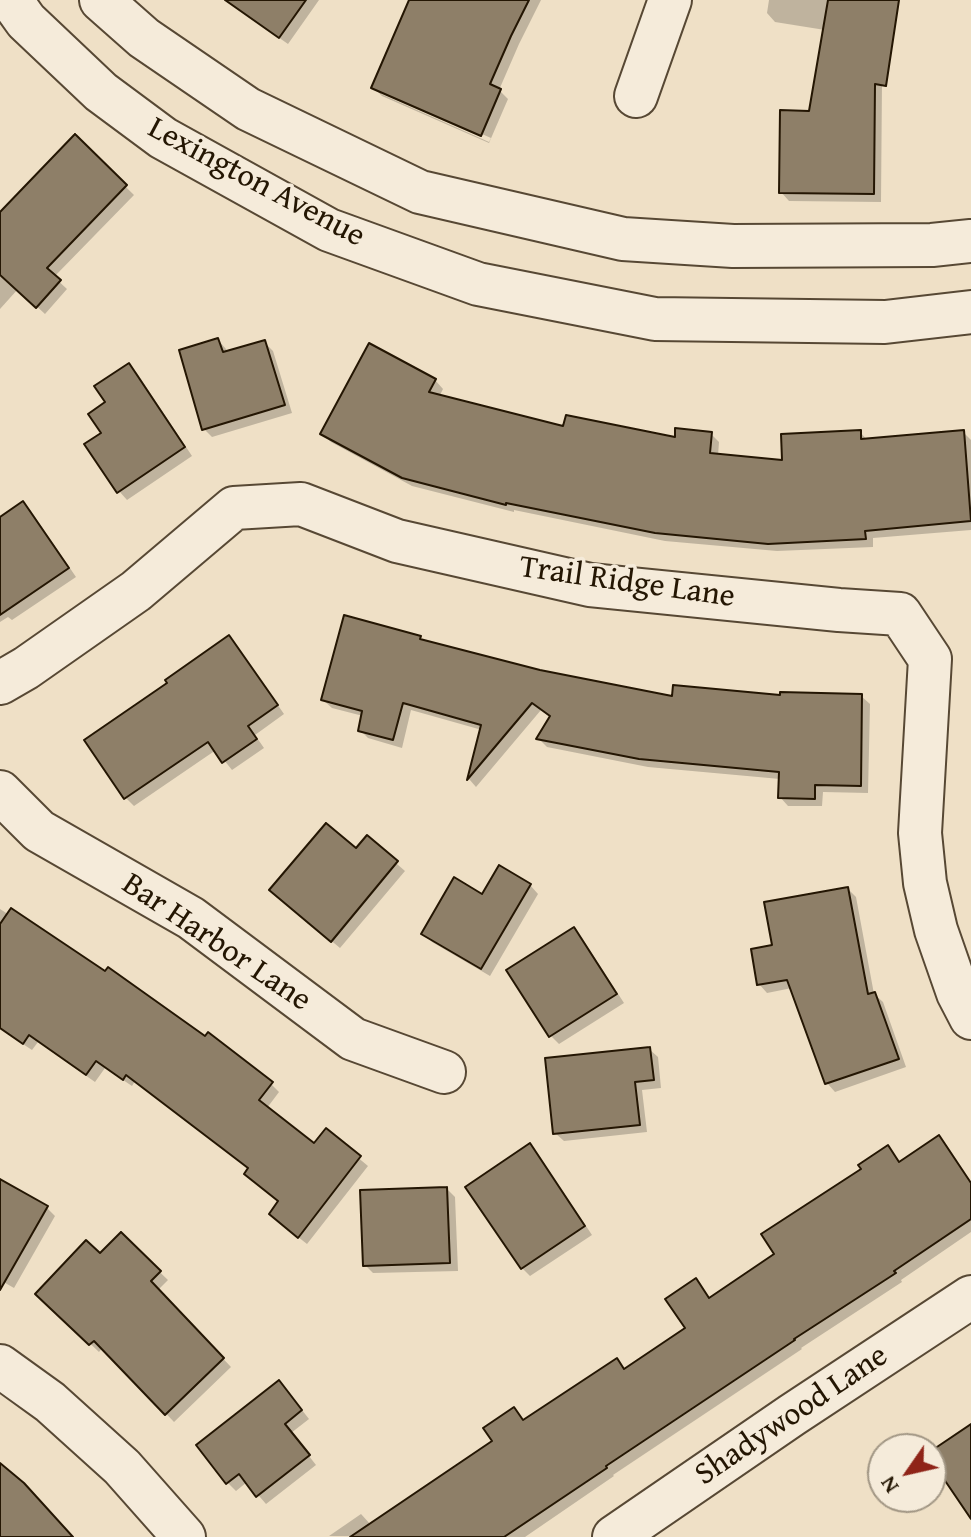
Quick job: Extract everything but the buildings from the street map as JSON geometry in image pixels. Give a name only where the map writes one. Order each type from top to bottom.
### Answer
[{"type":"street","name":"Lexington Avenue","points":[[101,0],[144,38],[248,109],[420,192],[623,239],[733,246],[932,245],[971,241]]},
{"type":"street","points":[[636,96],[670,0]]},
{"type":"street","name":"Lexington Avenue","points":[[20,17],[101,92],[163,138],[329,230],[478,284],[655,319],[885,322],[971,312]]},
{"type":"street","name":"Trail Ridge Lane","points":[[0,683],[136,591],[234,508],[301,504],[397,541],[590,585],[900,614],[930,659],[920,833],[925,883],[936,930],[958,993],[971,1018]]},
{"type":"street","name":"Bar Harbor Lane","points":[[0,792],[39,831],[191,918],[353,1039],[444,1072]]},
{"type":"street","name":"Shadywood Lane","points":[[614,1537],[971,1297]]},
{"type":"street","points":[[0,1366],[50,1402],[122,1467],[184,1537]]}]
